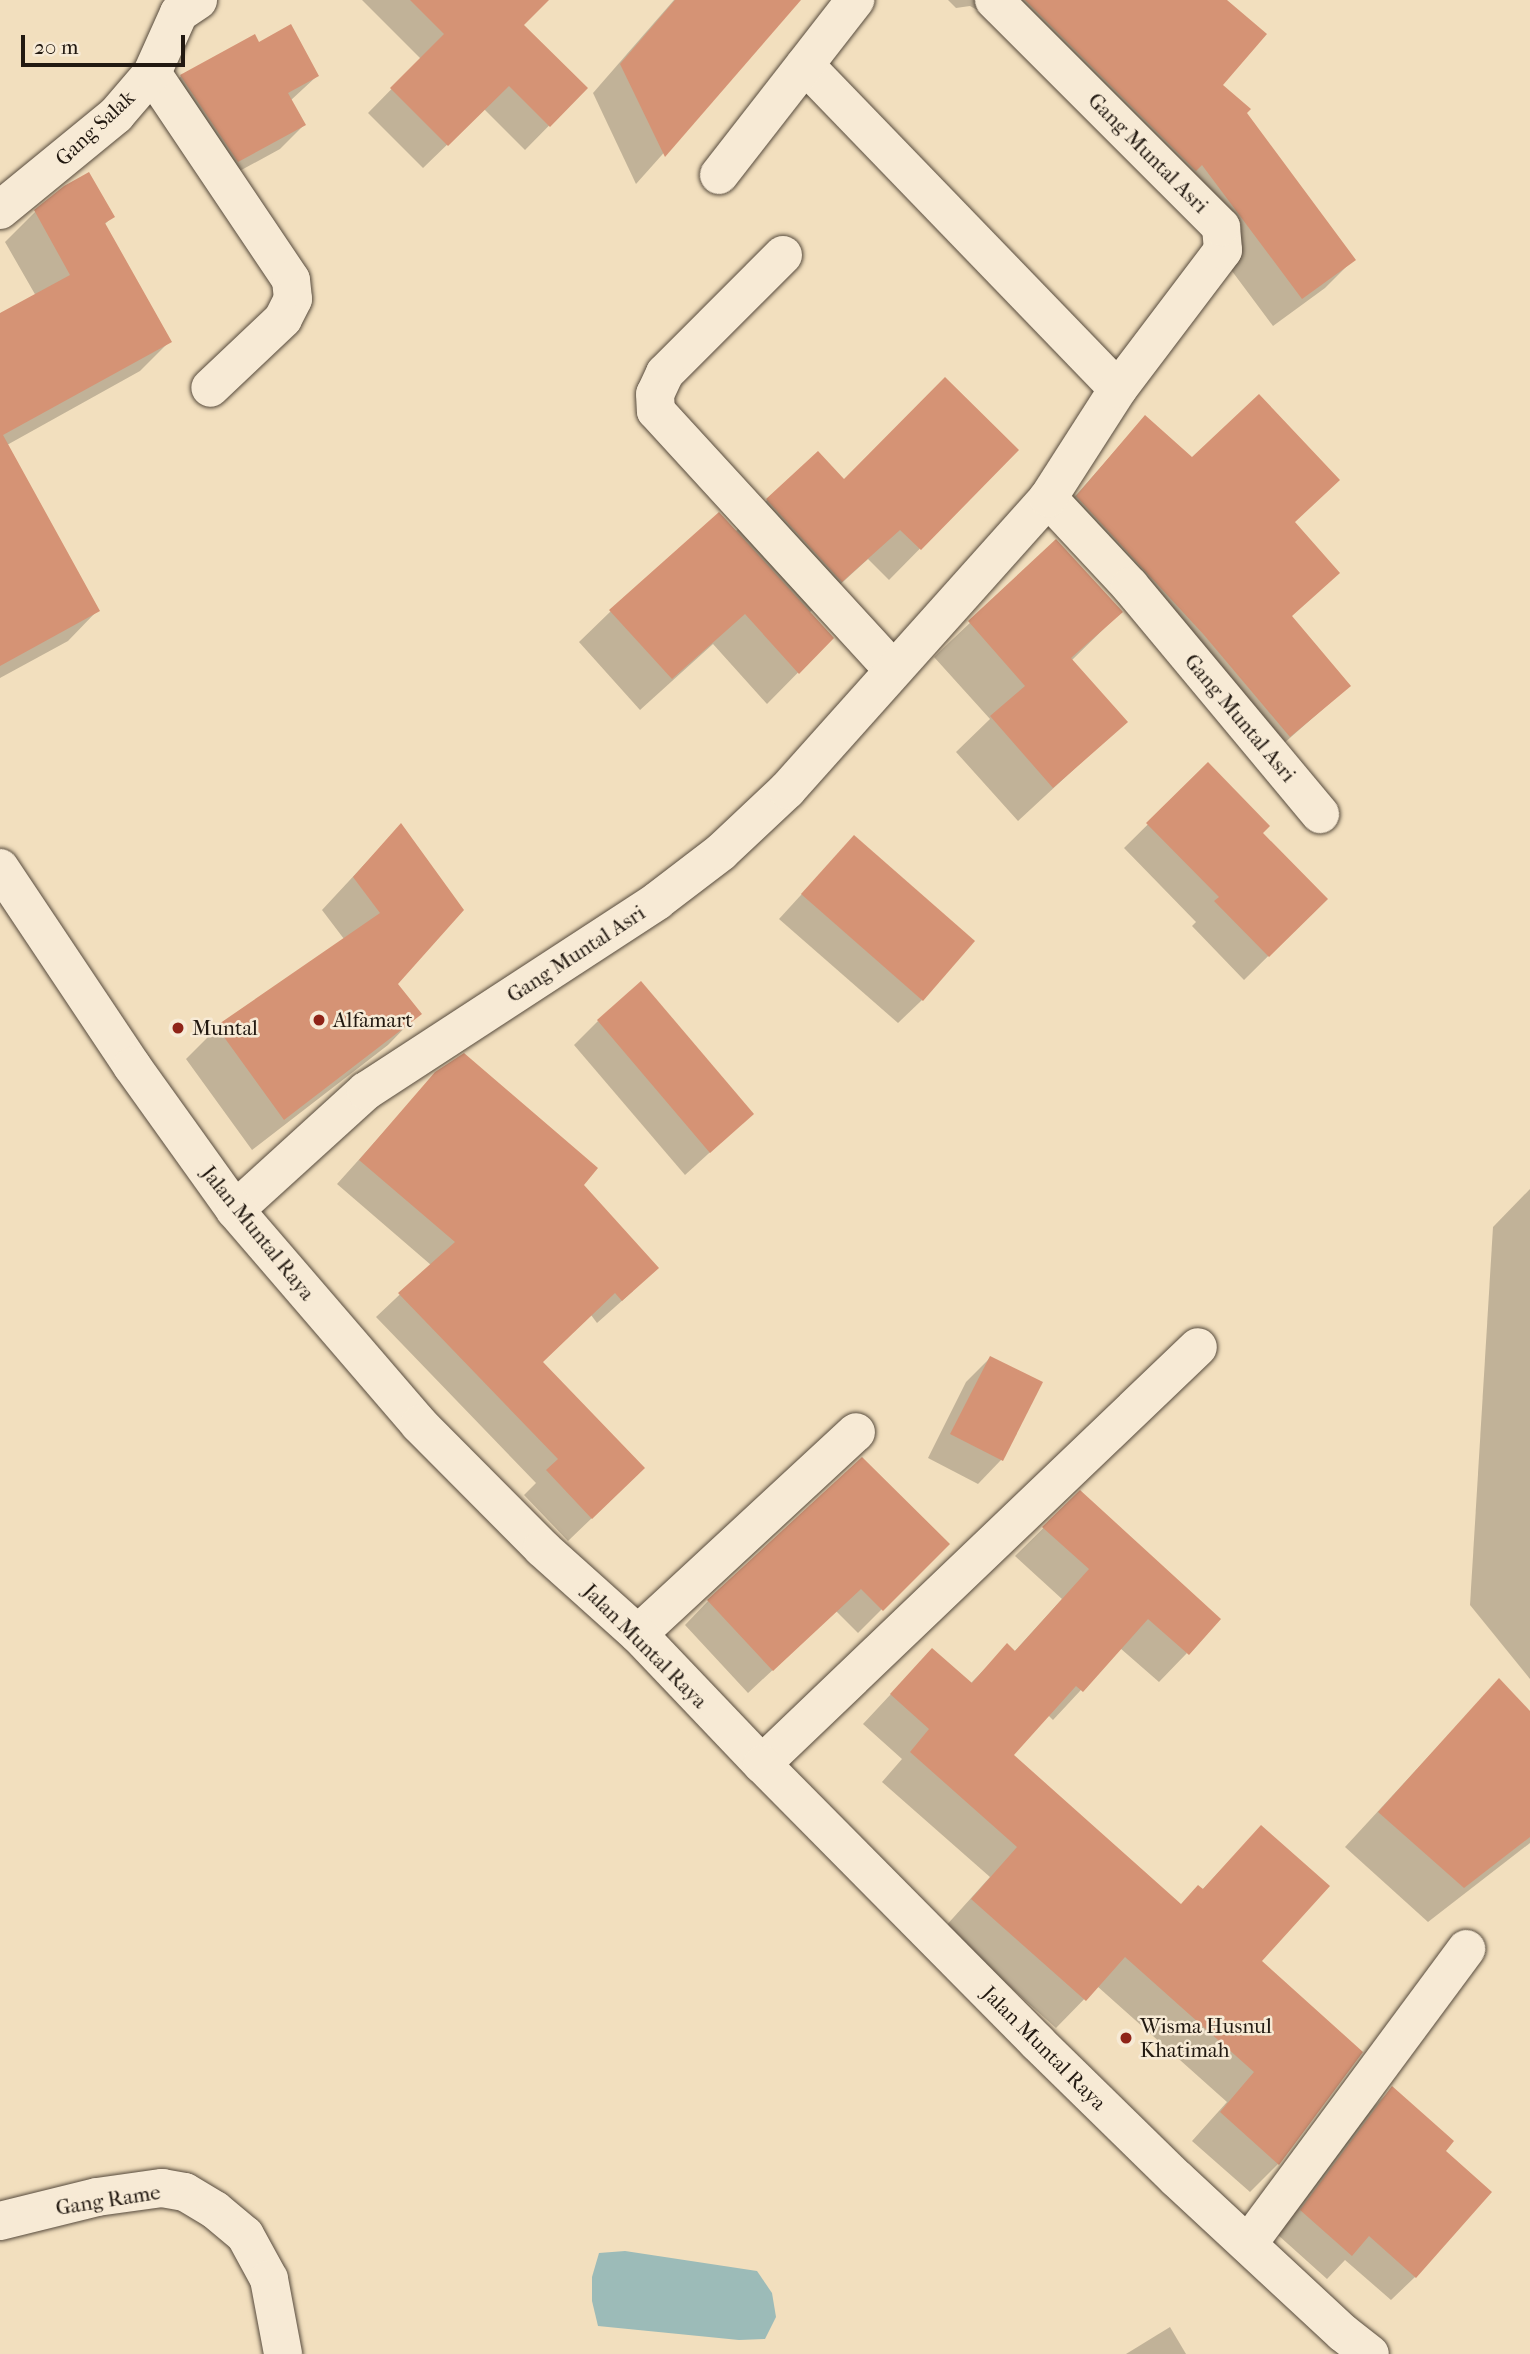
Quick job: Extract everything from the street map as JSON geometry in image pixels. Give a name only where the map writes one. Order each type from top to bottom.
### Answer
[{"type":"street","points":[[719,176],[855,0]]},
{"type":"street","name":"Gang Muntal Asri","points":[[235,1210],[366,1091],[657,901],[721,852],[787,790],[892,669],[1048,498],[1118,389],[1223,250],[1222,226],[994,0]]},
{"type":"street","name":"Gang Salak","points":[[0,210],[116,115],[152,73],[182,4]]},
{"type":"street","points":[[805,65],[1118,389]]},
{"type":"street","points":[[152,73],[290,280],[293,299],[283,318],[210,388]]},
{"type":"street","points":[[783,255],[665,373],[655,394],[656,411],[892,669]]},
{"type":"street","name":"Gang Muntal Asri","points":[[1048,498],[1130,586],[1320,814]]},
{"type":"street","name":"Jalan Muntal Raya","points":[[0,868],[132,1066],[235,1210],[419,1424],[542,1548],[638,1634],[762,1764],[1037,2042],[1248,2244],[1343,2333],[1370,2354]]},
{"type":"street","points":[[762,1764],[1198,1347]]},
{"type":"street","points":[[638,1634],[856,1433]]},
{"type":"street","points":[[1248,2244],[1466,1949]]},
{"type":"street","name":"Gang Rame","points":[[0,2221],[97,2197],[162,2188],[185,2192],[215,2210],[245,2235],[269,2279],[283,2354]]},
{"type":"water","points":[[625,2251],[757,2271],[772,2293],[776,2317],[765,2339],[739,2340],[598,2326],[592,2301],[592,2277],[599,2253]]},
{"type":"building","points":[[410,0],[549,0],[524,25],[588,88],[550,127],[509,86],[448,146],[390,88],[444,34]]},
{"type":"building","points":[[675,0],[801,0],[665,157],[620,64]]},
{"type":"building","points":[[1025,0],[1227,0],[1267,34],[1223,85],[1251,109],[1247,113],[1356,260],[1302,299],[1202,165],[1196,171]]},
{"type":"building","points":[[291,24],[319,76],[288,93],[306,125],[238,162],[180,75],[255,34],[259,42]]},
{"type":"building","points":[[89,172],[115,217],[105,223],[172,342],[3,435],[100,611],[0,666],[0,313],[70,275],[34,210],[64,186]]},
{"type":"building","points":[[945,377],[1019,450],[921,550],[900,530],[842,582],[766,499],[818,451],[844,479]]},
{"type":"building","points":[[1259,394],[1340,480],[1295,522],[1340,573],[1292,616],[1351,686],[1290,737],[1204,635],[1076,496],[1145,415],[1192,457]]},
{"type":"building","points":[[719,512],[834,638],[799,674],[745,614],[672,679],[609,610]]},
{"type":"building","points":[[1056,539],[1123,612],[1071,658],[1128,722],[1053,788],[990,716],[1025,686],[968,621]]},
{"type":"building","points":[[1208,762],[1270,826],[1263,833],[1328,899],[1269,957],[1214,901],[1219,897],[1146,823]]},
{"type":"building","name":"Alfamart","points":[[401,823],[464,910],[398,984],[422,1014],[284,1120],[216,1026],[380,913],[353,877]]},
{"type":"building","points":[[854,835],[975,941],[923,1001],[801,894]]},
{"type":"building","points":[[641,981],[754,1114],[710,1153],[597,1020]]},
{"type":"building","points":[[464,1053],[598,1168],[584,1185],[659,1268],[622,1301],[615,1293],[543,1362],[645,1468],[592,1519],[546,1470],[558,1459],[398,1293],[455,1242],[359,1160],[435,1072]]},
{"type":"building","points":[[990,1356],[1043,1382],[1003,1461],[950,1434]]},
{"type":"building","points":[[862,1457],[950,1544],[883,1611],[861,1589],[773,1671],[707,1600]]},
{"type":"building","points":[[1080,1490],[1221,1619],[1189,1655],[1148,1619],[1083,1692],[1076,1686],[1014,1755],[1181,1904],[1198,1885],[1203,1889],[1261,1825],[1330,1886],[1262,1961],[1363,2052],[1279,2165],[1220,2112],[1254,2072],[1125,1957],[1086,2001],[971,1899],[1017,1847],[910,1752],[929,1729],[890,1694],[932,1648],[972,1683],[1007,1643],[1015,1651],[1089,1569],[1042,1527]]},
{"type":"building","points":[[1499,1678],[1530,1711],[1530,1837],[1464,1888],[1378,1812]]},
{"type":"building","points":[[1392,2086],[1454,2141],[1446,2151],[1492,2192],[1416,2278],[1369,2236],[1352,2256],[1300,2210]]},
{"type":"place","name":"Alfamart","points":[[319,1020]]},
{"type":"place","name":"Muntal","points":[[178,1028]]},
{"type":"place","name":"Wisma Husnul Khatimah","points":[[1126,2038]]}]
